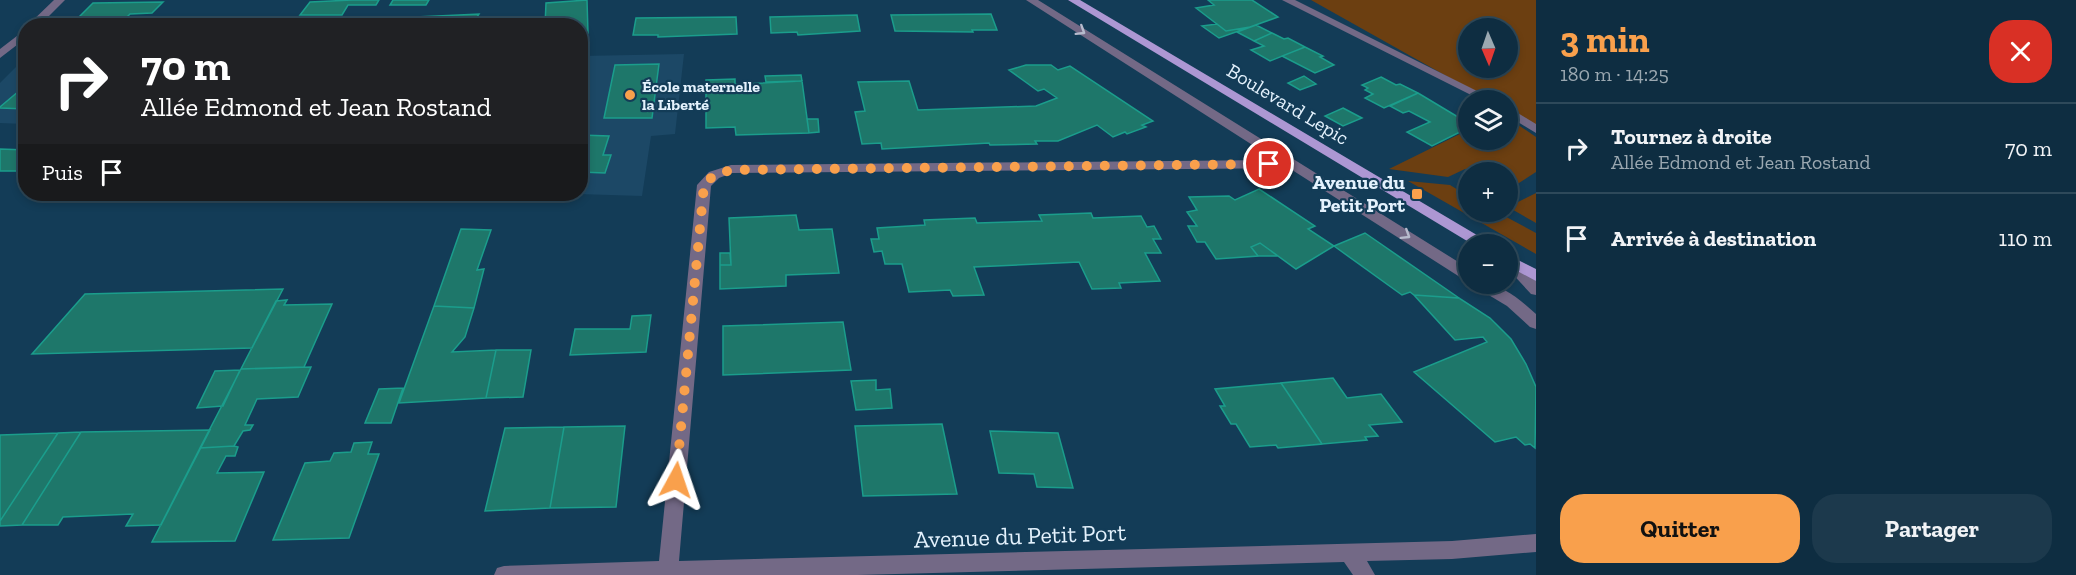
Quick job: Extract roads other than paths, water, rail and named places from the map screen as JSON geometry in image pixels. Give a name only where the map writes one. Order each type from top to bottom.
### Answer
[{"type":"main road","name":"Boulevard Lepic","points":[[1073,0],[1465,234]]},
{"type":"main road","points":[[1518,266],[1536,276]]},
{"type":"street","points":[[41,18],[60,0]]},
{"type":"street","points":[[1031,0],[1458,269]]},
{"type":"street","points":[[1287,0],[1469,90]]},
{"type":"street","points":[[0,56],[18,39]]},
{"type":"street","points":[[1518,117],[1536,129]]},
{"type":"street","points":[[668,571],[704,185],[714,175],[731,170],[1292,164]]},
{"type":"street","points":[[1518,271],[1536,290]]},
{"type":"street","points":[[1499,294],[1512,302],[1536,323]]},
{"type":"street","name":"Avenue du Petit Port","points":[[504,575],[1452,550],[1536,543]]},
{"type":"street","points":[[1349,553],[1365,575]]},
{"type":"place","name":"École maternelle la Liberté","points":[[630,95]]},
{"type":"place","name":"Avenue du Petit Port","points":[[1417,194]]}]
